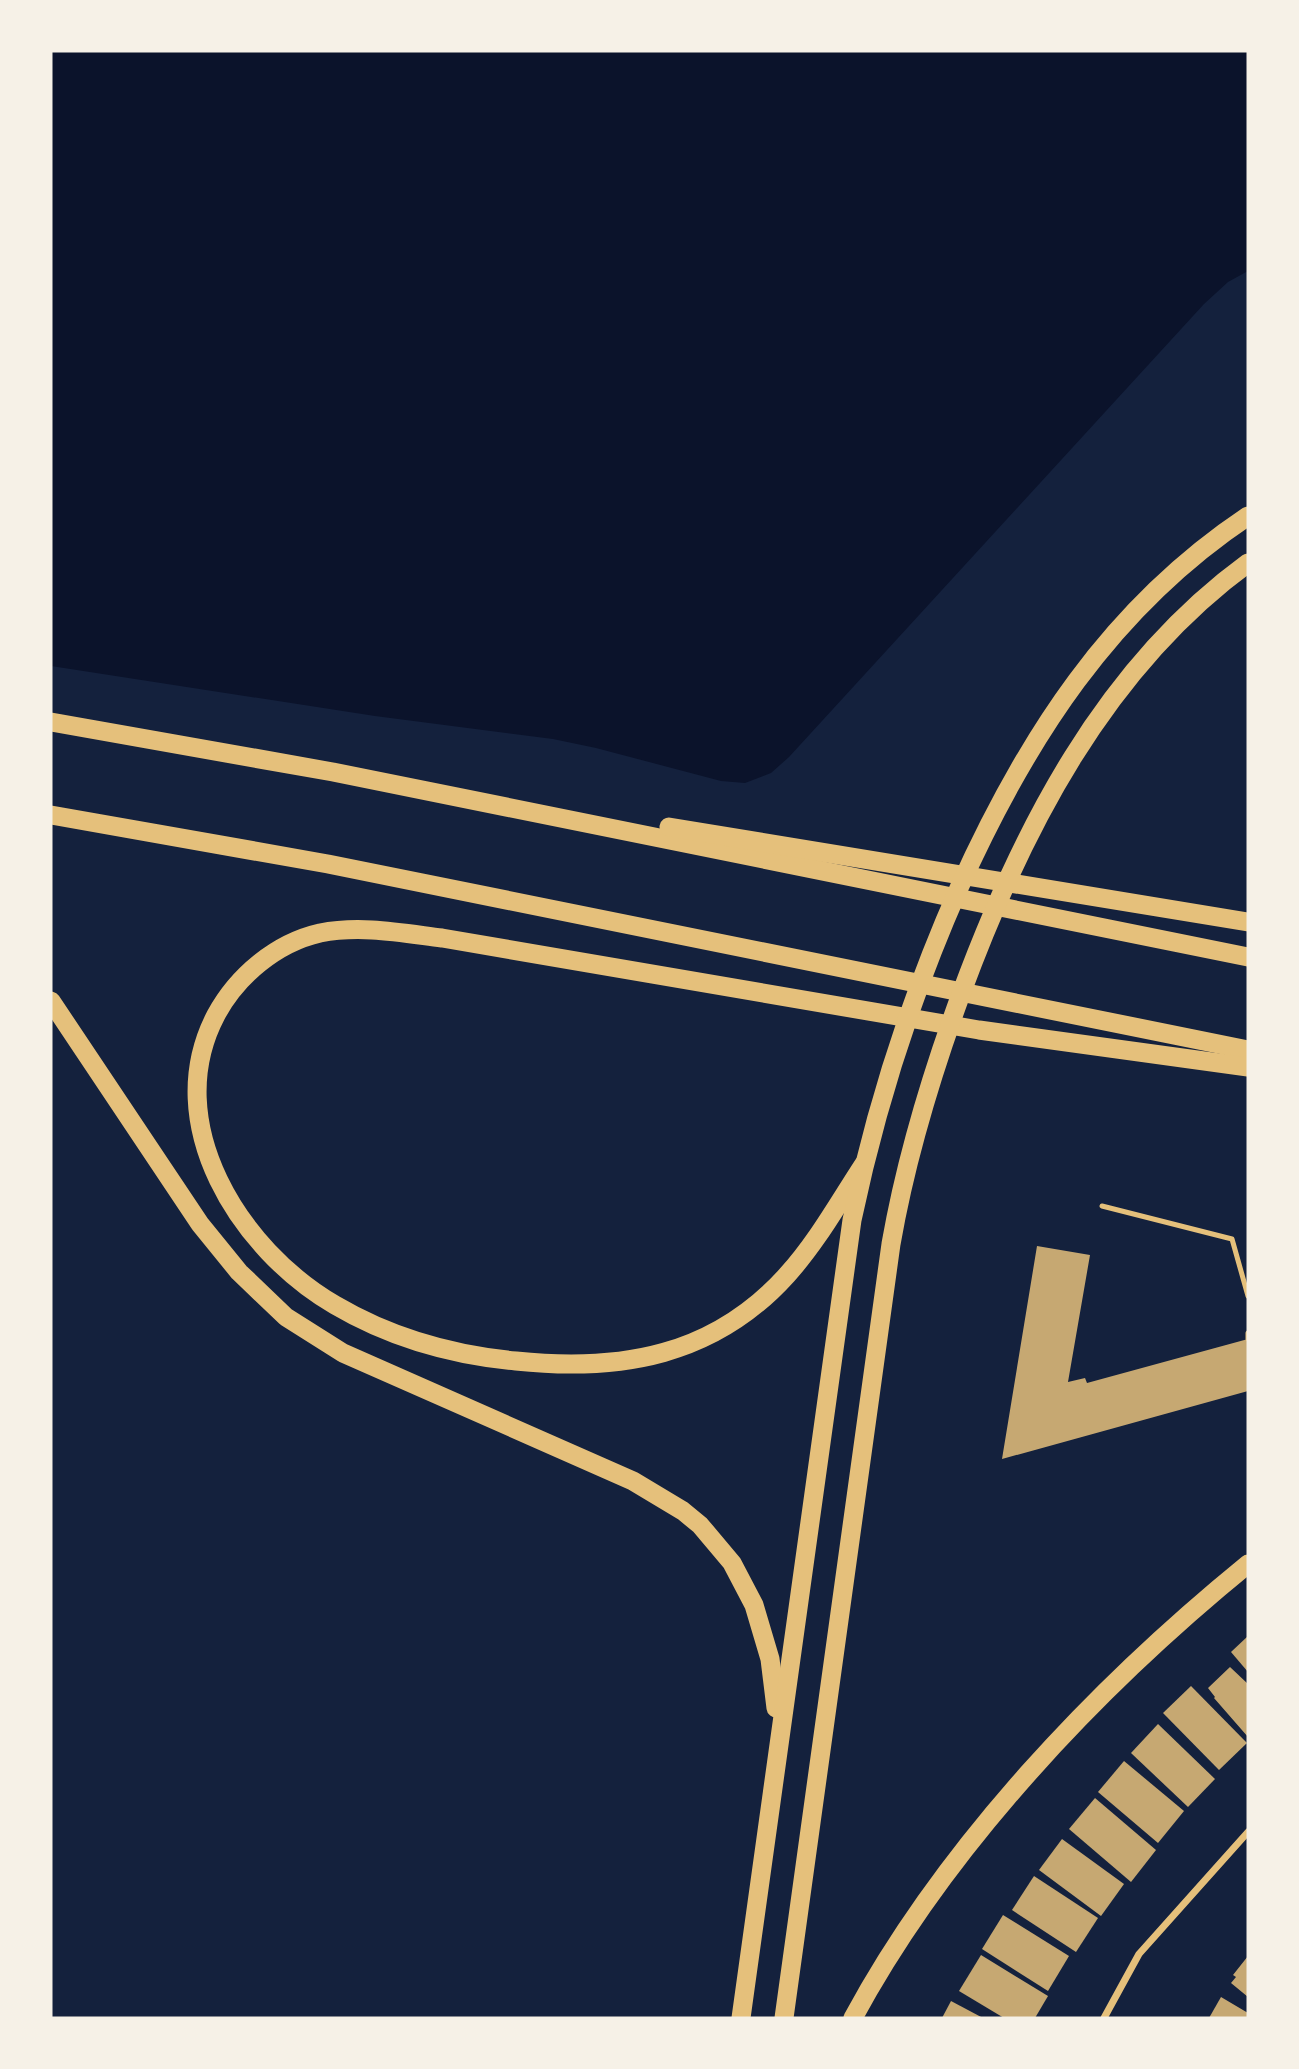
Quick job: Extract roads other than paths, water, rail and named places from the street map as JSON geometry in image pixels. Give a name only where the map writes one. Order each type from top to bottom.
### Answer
[{"type":"highway","points":[[741,2018],[842,1284],[864,1164],[886,1084],[922,977],[969,865],[1004,794],[1050,716],[1120,628],[1175,573],[1248,516]]},
{"type":"highway","points":[[784,2018],[879,1319],[905,1171],[928,1092],[973,961],[1009,875],[1045,804],[1093,726],[1128,680],[1193,610],[1248,563]]},
{"type":"highway","points":[[51,722],[333,772],[1248,922]]},
{"type":"highway","points":[[333,772],[1248,957]]},
{"type":"highway","points":[[51,815],[328,864],[1248,1050]]},
{"type":"highway","points":[[864,1164],[786,1276],[747,1313],[710,1336],[662,1353],[600,1363],[560,1364],[497,1359],[424,1344],[390,1333],[333,1304],[286,1268],[249,1227],[217,1176],[201,1132],[197,1101],[198,1071],[212,1024],[229,994],[250,970],[277,951],[305,938],[335,931],[364,929],[442,938],[979,1030],[1248,1067]]},
{"type":"highway","points":[[51,1001],[207,1233],[246,1280],[286,1317],[343,1353],[633,1481],[683,1511],[700,1525],[732,1563],[759,1618],[775,1686],[777,1753]]},
{"type":"highway","points":[[853,2018],[931,1895],[1031,1772],[1128,1671],[1248,1564]]},
{"type":"street","points":[[1104,2018],[1139,1954],[1248,1832]]},
{"type":"lane","points":[[1102,1206],[1232,1239],[1248,1296]]},
{"type":"lane","points":[[1248,1333],[1248,1339]]},
{"type":"water","points":[[51,51],[1248,51],[1248,271],[1228,282],[1204,304],[789,757],[771,773],[745,783],[721,781],[553,739],[375,716],[51,666]]}]
